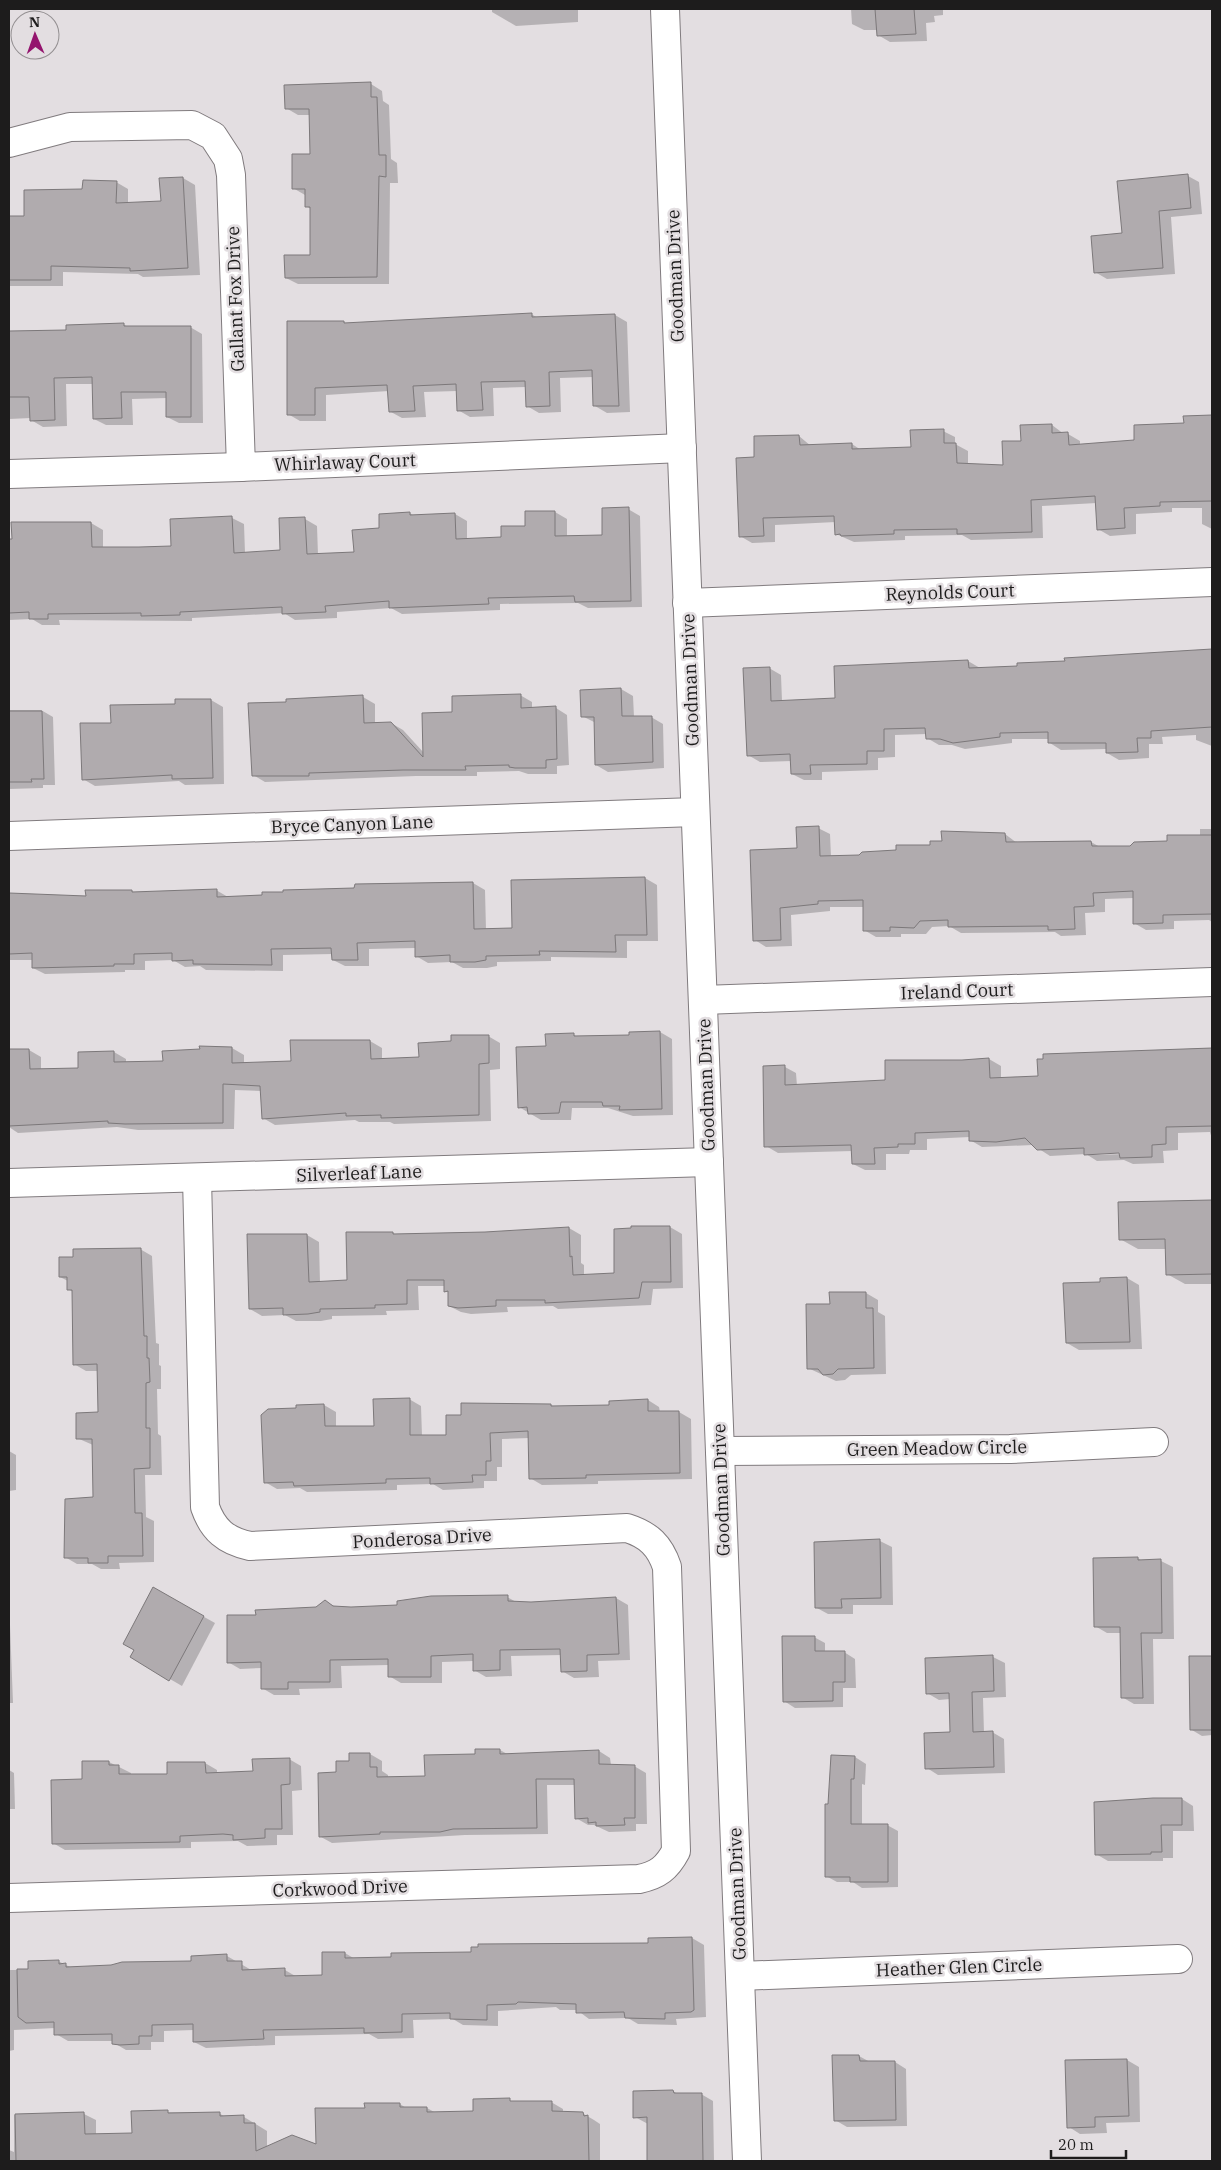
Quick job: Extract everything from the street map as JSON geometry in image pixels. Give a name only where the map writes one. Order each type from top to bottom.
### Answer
[{"type":"street","name":"Goodman Drive","points":[[665,9],[747,2161]]},
{"type":"street","name":"Gallant Fox Drive","points":[[9,143],[70,127],[192,125],[213,136],[228,159],[231,175],[241,467]]},
{"type":"street","name":"Whirlaway Court","points":[[9,474],[241,467],[682,448]]},
{"type":"street","name":"Reynolds Court","points":[[687,602],[1212,582]]},
{"type":"street","name":"Bryce Canyon Lane","points":[[9,836],[695,812]]},
{"type":"street","name":"Ireland Court","points":[[702,1000],[1212,982]]},
{"type":"street","name":"Silverleaf Lane","points":[[9,1183],[709,1162]]},
{"type":"street","name":"Ponderosa Drive","points":[[197,1178],[206,1507],[210,1522],[221,1534],[234,1542],[250,1546],[627,1528],[641,1533],[653,1542],[662,1553],[667,1568],[677,1838],[676,1850],[667,1865]]},
{"type":"street","name":"Green Meadow Circle","points":[[720,1452],[1010,1449],[1154,1442]]},
{"type":"street","name":"Corkwood Drive","points":[[9,1898],[639,1879],[651,1877],[667,1865]]},
{"type":"street","name":"Heather Glen Circle","points":[[740,1976],[1178,1959]]},
{"type":"building","points":[[875,9],[914,9],[916,34],[877,36]]},
{"type":"building","points":[[371,82],[371,97],[377,97],[379,155],[386,155],[386,177],[379,176],[377,277],[285,278],[284,255],[310,255],[310,207],[305,207],[305,189],[292,189],[292,154],[310,154],[309,109],[285,109],[284,85]]},
{"type":"building","points":[[1188,174],[1191,208],[1159,211],[1163,268],[1094,273],[1091,236],[1122,233],[1117,181]]},
{"type":"building","points":[[183,177],[188,268],[130,271],[130,268],[51,266],[51,280],[9,280],[9,216],[24,216],[24,190],[82,189],[83,180],[117,181],[116,203],[161,201],[159,178]]},
{"type":"building","points":[[532,313],[532,317],[615,314],[619,406],[593,406],[592,370],[549,372],[550,406],[526,407],[525,381],[481,382],[483,410],[457,411],[456,384],[413,386],[415,411],[389,412],[387,385],[315,388],[315,415],[287,415],[287,321],[344,321],[344,323]]},
{"type":"building","points":[[124,323],[124,326],[191,326],[191,417],[166,417],[166,392],[121,392],[122,418],[93,419],[92,377],[54,378],[55,420],[30,421],[29,397],[9,397],[9,331],[66,330],[66,325]]},
{"type":"building","points":[[1212,415],[1212,501],[1160,502],[1160,506],[1124,508],[1125,528],[1097,530],[1095,496],[1031,500],[1032,532],[957,534],[957,529],[894,530],[894,534],[841,536],[840,534],[835,535],[834,516],[763,518],[764,536],[739,537],[736,458],[754,457],[754,436],[799,435],[800,445],[852,443],[852,449],[911,447],[910,430],[944,429],[944,443],[956,443],[957,463],[1003,465],[1002,441],[1021,441],[1020,425],[1052,424],[1052,433],[1068,432],[1069,445],[1134,440],[1134,425],[1184,423],[1183,416]]},
{"type":"building","points":[[629,507],[631,601],[575,602],[574,596],[488,598],[489,604],[389,608],[389,601],[325,606],[326,612],[282,614],[282,607],[180,612],[180,615],[141,616],[141,613],[48,614],[48,619],[29,619],[29,612],[9,613],[9,539],[12,539],[11,522],[91,522],[92,547],[139,547],[171,546],[170,519],[232,516],[234,553],[280,550],[279,518],[305,517],[307,554],[354,552],[352,530],[379,528],[379,514],[410,512],[410,515],[455,513],[456,539],[501,537],[501,526],[525,526],[525,511],[555,511],[555,536],[602,535],[602,508]]},
{"type":"building","points":[[1212,649],[1212,727],[1151,731],[1151,738],[1137,738],[1138,752],[1106,753],[1106,743],[1048,743],[1048,732],[1000,733],[1000,737],[953,743],[940,739],[926,739],[925,728],[884,729],[884,751],[867,751],[867,764],[810,765],[811,774],[791,774],[790,754],[747,756],[743,668],[770,667],[771,701],[835,698],[834,666],[968,660],[969,668],[1017,666],[1017,663],[1065,661],[1064,658]]},
{"type":"building","points":[[621,688],[622,716],[652,716],[653,762],[595,765],[594,717],[581,717],[580,690]]},
{"type":"building","points":[[521,694],[521,708],[556,706],[557,759],[546,760],[546,768],[515,768],[509,767],[509,765],[465,766],[466,770],[403,770],[309,773],[309,776],[252,776],[248,703],[286,702],[286,699],[363,695],[364,723],[391,722],[423,757],[422,713],[452,712],[452,696]]},
{"type":"building","points":[[175,699],[211,699],[213,778],[172,779],[172,775],[82,780],[80,723],[111,723],[110,705],[175,704]]},
{"type":"building","points":[[9,711],[42,711],[44,779],[31,779],[32,782],[9,782]]},
{"type":"building","points":[[819,826],[820,856],[859,855],[862,852],[896,850],[896,845],[930,845],[930,841],[942,841],[941,831],[1005,833],[1006,842],[1091,841],[1092,846],[1130,846],[1134,842],[1167,841],[1167,835],[1212,835],[1212,914],[1163,915],[1163,923],[1133,924],[1133,891],[1093,893],[1094,906],[1074,907],[1075,929],[1048,930],[1048,926],[948,927],[948,920],[920,921],[914,928],[890,927],[890,931],[863,931],[863,900],[818,901],[818,904],[780,908],[781,940],[753,941],[750,850],[797,848],[796,827]]},
{"type":"building","points":[[645,877],[647,935],[615,935],[616,952],[539,951],[540,955],[486,956],[486,960],[475,962],[450,962],[450,955],[415,957],[415,941],[357,943],[358,960],[332,960],[331,948],[271,949],[272,965],[193,964],[193,960],[172,961],[172,953],[134,954],[134,964],[32,968],[32,953],[9,954],[9,893],[86,896],[85,890],[132,890],[132,892],[217,889],[217,897],[262,895],[262,892],[283,892],[283,890],[354,888],[355,884],[473,882],[474,929],[512,928],[511,880]]},
{"type":"building","points":[[660,1031],[662,1109],[619,1110],[620,1106],[603,1106],[602,1102],[561,1102],[559,1113],[528,1114],[527,1107],[518,1108],[516,1047],[546,1046],[545,1034],[574,1033],[574,1036],[629,1035],[629,1032]]},
{"type":"building","points":[[451,1035],[489,1035],[489,1063],[479,1064],[479,1115],[381,1118],[381,1115],[346,1116],[346,1113],[262,1119],[260,1086],[223,1084],[223,1123],[125,1124],[108,1123],[108,1121],[9,1126],[9,1049],[29,1049],[30,1069],[78,1068],[78,1052],[114,1051],[114,1062],[163,1061],[162,1051],[200,1049],[199,1046],[232,1047],[232,1063],[291,1061],[290,1040],[370,1040],[371,1059],[419,1057],[418,1043],[451,1041]]},
{"type":"building","points":[[1212,1048],[1212,1126],[1166,1127],[1166,1144],[1152,1145],[1152,1157],[1120,1158],[1119,1153],[1084,1155],[1084,1148],[1037,1150],[1025,1138],[996,1142],[969,1141],[969,1131],[915,1133],[915,1144],[898,1144],[898,1147],[874,1148],[875,1164],[852,1164],[851,1145],[764,1147],[763,1066],[785,1065],[785,1085],[885,1080],[885,1060],[989,1058],[990,1078],[1038,1076],[1037,1059],[1043,1059],[1043,1054]]},
{"type":"building","points":[[1212,1200],[1212,1274],[1166,1275],[1165,1239],[1119,1240],[1118,1202]]},
{"type":"building","points":[[631,1226],[670,1226],[671,1282],[642,1282],[639,1298],[545,1303],[545,1300],[496,1300],[496,1306],[458,1308],[448,1306],[448,1291],[444,1292],[444,1280],[407,1280],[407,1304],[375,1305],[375,1308],[320,1309],[320,1312],[308,1314],[283,1315],[283,1308],[249,1309],[247,1234],[307,1234],[309,1282],[347,1280],[346,1232],[393,1232],[393,1234],[485,1232],[569,1227],[573,1275],[614,1273],[614,1229],[631,1228]]},
{"type":"building","points":[[141,1248],[144,1336],[147,1336],[150,1382],[146,1383],[146,1428],[150,1428],[150,1468],[134,1469],[135,1513],[142,1513],[143,1556],[108,1556],[108,1563],[88,1563],[88,1558],[64,1558],[65,1499],[93,1497],[92,1439],[76,1439],[76,1413],[98,1412],[97,1364],[73,1365],[72,1290],[67,1290],[67,1277],[59,1277],[59,1257],[73,1257],[73,1249]]},
{"type":"building","points":[[1127,1277],[1130,1342],[1066,1343],[1063,1283],[1100,1282],[1100,1278]]},
{"type":"building","points":[[829,1292],[866,1292],[866,1308],[873,1308],[874,1368],[838,1369],[833,1374],[823,1375],[818,1369],[807,1369],[806,1304],[830,1304]]},
{"type":"building","points":[[410,1398],[410,1435],[446,1435],[446,1415],[461,1415],[461,1403],[551,1404],[551,1406],[609,1405],[609,1401],[648,1399],[648,1411],[679,1411],[680,1473],[586,1475],[586,1478],[529,1479],[528,1431],[490,1433],[491,1461],[486,1461],[486,1475],[472,1475],[473,1482],[430,1484],[430,1478],[386,1479],[386,1483],[294,1486],[293,1482],[264,1483],[261,1415],[268,1409],[324,1404],[325,1426],[374,1426],[373,1399]]},
{"type":"building","points":[[880,1539],[881,1598],[841,1599],[842,1608],[815,1608],[814,1542]]},
{"type":"building","points":[[1138,1557],[1138,1560],[1161,1559],[1162,1633],[1141,1633],[1143,1698],[1121,1698],[1120,1627],[1094,1627],[1093,1558]]},
{"type":"building","points":[[153,1587],[204,1616],[169,1681],[130,1657],[134,1650],[123,1644]]},
{"type":"building","points":[[508,1595],[508,1601],[531,1602],[616,1597],[619,1654],[587,1655],[587,1671],[561,1672],[560,1649],[500,1650],[500,1670],[473,1671],[473,1654],[431,1656],[431,1677],[388,1677],[388,1659],[330,1660],[330,1682],[288,1682],[288,1689],[261,1689],[261,1662],[227,1663],[227,1615],[256,1615],[255,1610],[316,1607],[325,1600],[333,1606],[351,1607],[397,1605],[397,1601],[431,1596]]},
{"type":"building","points":[[782,1636],[815,1636],[815,1651],[845,1651],[845,1682],[833,1682],[833,1701],[783,1702]]},
{"type":"building","points":[[993,1655],[994,1691],[972,1692],[973,1732],[993,1731],[994,1767],[925,1769],[924,1733],[950,1732],[949,1693],[926,1694],[925,1658]]},
{"type":"building","points":[[1189,1656],[1212,1656],[1212,1730],[1190,1730]]},
{"type":"building","points":[[475,1749],[500,1749],[500,1754],[599,1750],[599,1764],[635,1765],[635,1818],[624,1818],[625,1825],[596,1826],[596,1822],[588,1823],[588,1818],[575,1819],[574,1779],[536,1779],[537,1828],[453,1829],[440,1832],[380,1832],[380,1834],[319,1837],[318,1773],[336,1772],[336,1761],[349,1761],[349,1753],[370,1753],[370,1767],[377,1767],[377,1777],[425,1776],[424,1755],[475,1754]]},
{"type":"building","points":[[831,1755],[855,1756],[854,1779],[851,1779],[851,1824],[888,1824],[888,1882],[850,1882],[850,1877],[825,1877],[825,1804],[828,1804]]},
{"type":"building","points":[[290,1758],[290,1784],[281,1785],[282,1829],[265,1829],[265,1838],[233,1840],[233,1835],[223,1834],[180,1836],[180,1842],[52,1844],[51,1780],[82,1779],[82,1761],[109,1761],[109,1765],[119,1765],[119,1774],[167,1774],[167,1762],[205,1762],[206,1773],[253,1771],[252,1759]]},
{"type":"building","points":[[1182,1798],[1182,1825],[1161,1825],[1162,1852],[1151,1852],[1151,1854],[1095,1855],[1094,1802]]},
{"type":"building","points":[[692,1937],[694,2010],[691,2012],[665,2013],[665,2019],[625,2018],[624,2012],[576,2013],[576,2004],[518,2002],[516,2004],[487,2005],[487,2020],[450,2019],[450,2013],[402,2014],[402,2032],[364,2033],[364,2028],[263,2030],[264,2039],[193,2042],[193,2024],[152,2025],[152,2036],[139,2036],[139,2044],[120,2045],[112,2044],[112,2034],[54,2035],[54,2022],[26,2023],[18,2017],[17,1969],[28,1969],[28,1961],[59,1960],[59,1964],[66,1963],[66,1967],[111,1965],[122,1962],[191,1961],[191,1956],[227,1954],[227,1961],[242,1961],[242,1970],[285,1968],[285,1976],[322,1975],[322,1952],[345,1952],[345,1958],[391,1957],[391,1953],[471,1952],[471,1947],[478,1947],[478,1944],[648,1943],[648,1938]]},
{"type":"building","points":[[832,2055],[859,2055],[860,2061],[895,2061],[896,2120],[834,2121]]},
{"type":"building","points":[[1127,2059],[1129,2116],[1095,2117],[1095,2127],[1067,2128],[1065,2060]]},
{"type":"building","points":[[673,2090],[674,2093],[702,2093],[703,2161],[647,2161],[647,2117],[633,2118],[633,2091]]},
{"type":"building","points":[[510,2098],[510,2101],[552,2101],[552,2111],[583,2112],[584,2116],[588,2115],[589,2161],[16,2161],[15,2114],[84,2112],[85,2134],[132,2133],[131,2111],[168,2110],[168,2113],[220,2112],[220,2116],[244,2115],[244,2123],[255,2123],[256,2151],[292,2135],[316,2144],[315,2108],[365,2108],[364,2103],[400,2103],[400,2107],[427,2107],[427,2112],[473,2111],[473,2099]]}]
